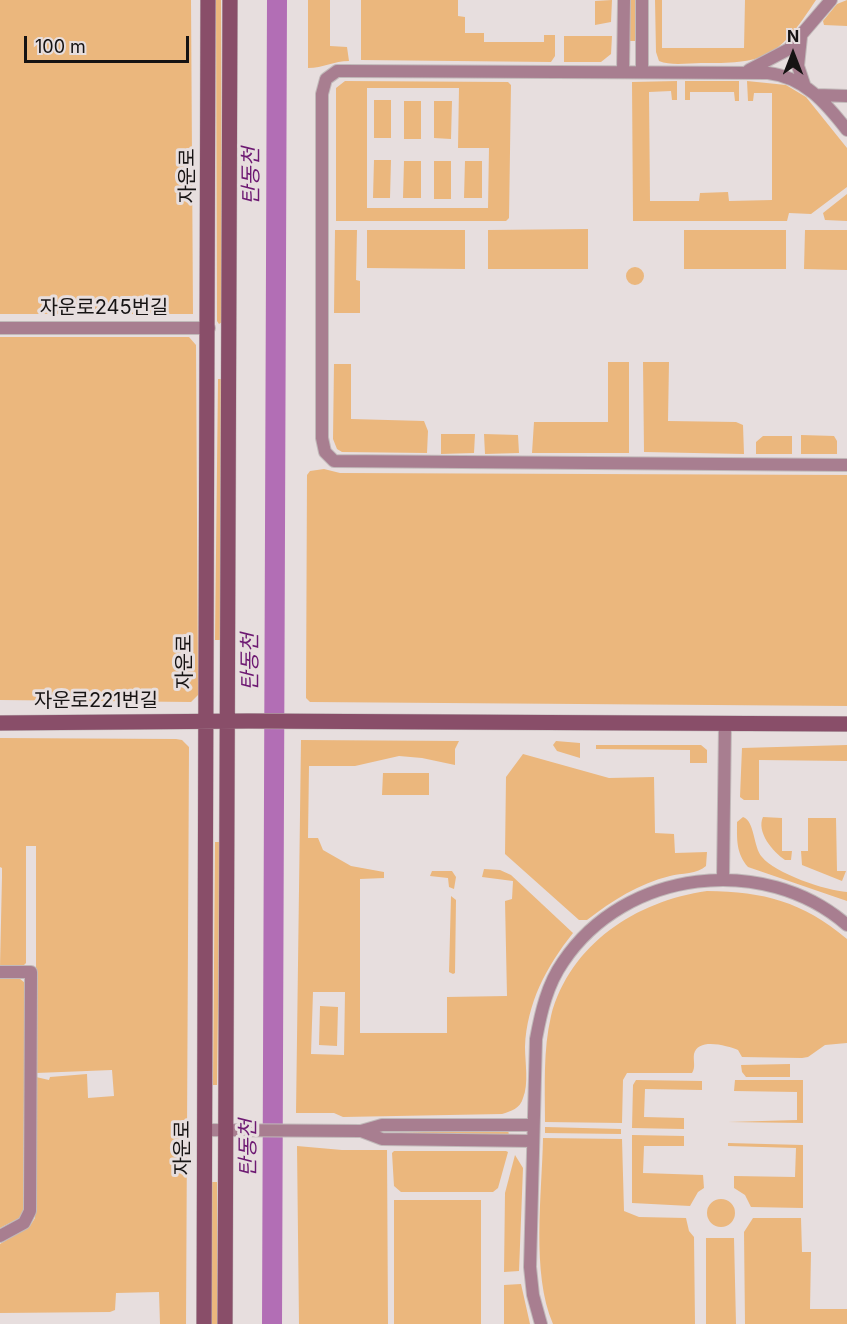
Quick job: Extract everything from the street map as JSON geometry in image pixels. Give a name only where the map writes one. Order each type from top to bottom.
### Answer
[{"type":"street","name":"자운로","points":[[204,1324],[209,328],[208,0]]},
{"type":"street","points":[[225,1324],[230,0]]},
{"type":"street","points":[[623,72],[624,0]]},
{"type":"street","points":[[642,0],[642,72]]},
{"type":"street","points":[[743,72],[777,57],[801,37],[831,0]]},
{"type":"street","points":[[801,37],[798,66],[805,87]]},
{"type":"street","points":[[847,130],[817,95],[776,74],[337,71],[326,79],[322,94],[322,438],[325,452],[334,461],[342,463],[847,465]]},
{"type":"street","points":[[817,95],[842,96]]},
{"type":"street","points":[[831,110],[829,100],[842,96]]},
{"type":"street","name":"자운로245번길","points":[[0,328],[209,328]]},
{"type":"street","name":"자운로221번길","points":[[0,723],[301,721],[847,724]]},
{"type":"street","points":[[723,879],[725,724]]},
{"type":"street","points":[[541,1324],[533,1295],[530,1267],[536,1039],[541,1011],[562,963],[576,944],[586,933],[631,902],[673,885],[723,879],[760,883],[787,890],[825,908],[847,925]]},
{"type":"street","points":[[0,972],[31,972],[31,983],[30,1211],[24,1223],[0,1236]]},
{"type":"street","points":[[204,1130],[361,1131],[382,1125],[533,1125]]},
{"type":"street","points":[[361,1131],[382,1139],[533,1141]]},
{"type":"shaded area","points":[[0,0],[191,0],[193,314],[0,314]]},
{"type":"shaded area","points":[[216,0],[221,0],[222,322],[219,324],[217,321]]},
{"type":"shaded area","points":[[308,0],[330,0],[330,46],[347,47],[349,61],[308,68]]},
{"type":"shaded area","points":[[361,0],[458,0],[458,16],[465,17],[465,33],[484,33],[484,42],[544,42],[544,35],[555,35],[555,56],[551,62],[361,60]]},
{"type":"shaded area","points":[[612,0],[611,22],[595,25],[595,1]]},
{"type":"shaded area","points":[[628,0],[636,0],[637,41],[629,41]]},
{"type":"shaded area","points":[[655,0],[662,0],[662,48],[744,48],[745,0],[816,0],[792,34],[770,53],[742,61],[680,64],[659,61],[656,52]]},
{"type":"shaded area","points":[[847,0],[847,26],[824,25],[823,21],[837,4]]},
{"type":"shaded area","points":[[564,36],[612,36],[611,54],[601,62],[564,62]]},
{"type":"shaded area","points":[[345,81],[508,82],[511,85],[509,218],[506,221],[336,221],[336,88]],"holes":[[[367,88],[459,88],[458,148],[489,148],[488,208],[367,208]]]},
{"type":"shaded area","points":[[677,81],[677,100],[672,100],[671,91],[649,92],[650,201],[699,201],[700,193],[728,192],[729,201],[772,200],[772,93],[754,93],[753,101],[748,101],[747,81],[786,85],[806,97],[847,148],[847,187],[811,214],[789,213],[787,221],[633,221],[632,82]]},
{"type":"shaded area","points":[[685,81],[739,81],[739,101],[735,101],[734,92],[690,92],[690,100],[685,100]]},
{"type":"shaded area","points":[[374,100],[391,100],[391,138],[374,138]]},
{"type":"shaded area","points":[[404,101],[421,101],[421,139],[404,139]]},
{"type":"shaded area","points":[[434,101],[452,101],[451,139],[434,138]]},
{"type":"shaded area","points":[[374,160],[391,160],[390,198],[373,198]]},
{"type":"shaded area","points":[[404,161],[421,161],[421,198],[403,198]]},
{"type":"shaded area","points":[[434,161],[451,161],[451,199],[434,199]]},
{"type":"shaded area","points":[[465,161],[482,161],[482,198],[464,198]]},
{"type":"shaded area","points":[[847,194],[847,221],[825,220],[823,213]]},
{"type":"shaded area","points":[[588,229],[588,269],[488,269],[488,230]]},
{"type":"shaded area","points":[[335,230],[357,230],[356,280],[360,281],[360,313],[334,313]]},
{"type":"shaded area","points":[[367,230],[465,230],[465,269],[367,268]]},
{"type":"shaded area","points":[[684,230],[786,230],[786,269],[684,269]]},
{"type":"shaded area","points":[[805,230],[847,230],[847,270],[804,269]]},
{"type":"shaded area","points":[[635,267],[641,270],[644,276],[641,282],[635,285],[629,282],[626,276],[629,270]]},
{"type":"shaded area","points":[[0,337],[189,337],[196,345],[198,695],[191,702],[0,700]]},
{"type":"shaded area","points":[[608,362],[629,362],[629,453],[532,453],[534,422],[608,422]]},
{"type":"shaded area","points":[[643,362],[669,362],[668,421],[736,422],[743,425],[744,454],[644,452]]},
{"type":"shaded area","points":[[334,364],[351,364],[351,419],[424,421],[428,431],[427,453],[342,452],[337,449],[333,439]]},
{"type":"shaded area","points":[[218,379],[222,379],[220,640],[215,640]]},
{"type":"shaded area","points":[[441,434],[475,434],[474,453],[441,454]]},
{"type":"shaded area","points":[[484,434],[518,435],[519,453],[485,454]]},
{"type":"shaded area","points":[[801,435],[834,436],[837,441],[837,454],[801,454]]},
{"type":"shaded area","points":[[763,436],[792,436],[792,454],[756,454],[756,442]]},
{"type":"shaded area","points":[[324,469],[340,473],[847,475],[847,706],[310,702],[306,698],[307,475],[310,471]]},
{"type":"shaded area","points":[[0,738],[176,739],[182,740],[189,747],[186,1324],[160,1324],[159,1292],[116,1293],[115,1310],[110,1312],[0,1313],[0,1244],[30,1226],[35,1218],[36,1077],[49,1080],[50,1077],[87,1074],[88,1098],[114,1096],[112,1070],[36,1073],[36,846],[26,846],[26,963],[22,967],[0,967],[2,868],[0,867]]},
{"type":"shaded area","points":[[301,740],[459,741],[455,749],[455,765],[399,756],[355,766],[309,766],[308,838],[318,838],[323,850],[351,866],[384,872],[384,878],[360,879],[360,1033],[447,1033],[447,997],[507,996],[505,901],[512,899],[513,881],[482,877],[484,869],[500,870],[511,875],[573,933],[546,972],[534,1001],[525,1047],[526,1086],[522,1102],[515,1109],[502,1114],[343,1117],[334,1113],[296,1113]],"holes":[[[313,992],[345,992],[344,1055],[311,1054]]]},
{"type":"shaded area","points":[[556,741],[580,743],[580,758],[557,751],[553,745]]},
{"type":"shaded area","points":[[596,745],[701,745],[707,750],[707,763],[690,763],[690,750],[596,749]]},
{"type":"shaded area","points":[[847,745],[847,761],[759,760],[759,800],[744,800],[740,797],[742,748]]},
{"type":"shaded area","points":[[523,754],[609,778],[654,777],[655,833],[674,834],[675,853],[707,852],[706,866],[694,872],[647,883],[616,899],[587,920],[579,920],[505,854],[506,777]]},
{"type":"shaded area","points":[[383,773],[429,773],[429,795],[382,795]]},
{"type":"shaded area","points":[[743,817],[750,824],[759,853],[768,863],[802,880],[847,892],[847,901],[748,867],[741,857],[737,840],[737,822]]},
{"type":"shaded area","points":[[763,817],[782,818],[782,851],[792,851],[791,860],[785,860],[767,841],[761,823]]},
{"type":"shaded area","points":[[808,818],[836,818],[837,871],[846,871],[842,881],[802,865],[801,851],[808,851]]},
{"type":"shaded area","points":[[215,842],[220,842],[217,1085],[213,1085]]},
{"type":"shaded area","points":[[432,871],[452,871],[456,877],[454,889],[449,887],[448,878],[430,876]]},
{"type":"shaded area","points":[[707,891],[747,894],[782,901],[814,916],[847,939],[847,1043],[825,1045],[808,1057],[802,1058],[742,1057],[738,1050],[707,1044],[697,1049],[694,1054],[692,1073],[627,1073],[623,1080],[622,1123],[545,1122],[548,1029],[560,990],[573,968],[590,947],[631,916],[681,896]]},
{"type":"shaded area","points":[[451,896],[456,900],[455,973],[453,974],[449,972]]},
{"type":"shaded area","points":[[0,978],[19,978],[25,983],[23,1216],[0,1228]]},
{"type":"shaded area","points":[[320,1006],[338,1007],[337,1046],[319,1045]]},
{"type":"shaded area","points":[[790,1064],[790,1077],[746,1077],[741,1065]]},
{"type":"shaded area","points":[[636,1080],[702,1081],[702,1090],[645,1089],[644,1117],[684,1118],[684,1129],[632,1128],[633,1085]]},
{"type":"shaded area","points":[[735,1080],[803,1080],[803,1123],[728,1122],[797,1120],[797,1092],[734,1091]]},
{"type":"shaded area","points":[[545,1127],[621,1129],[621,1134],[545,1133]]},
{"type":"shaded area","points":[[508,1129],[509,1136],[396,1132],[397,1130]]},
{"type":"shaded area","points":[[632,1135],[684,1136],[684,1146],[644,1146],[643,1173],[703,1175],[704,1188],[698,1192],[690,1206],[632,1203]]},
{"type":"shaded area","points":[[543,1138],[622,1139],[624,1211],[639,1217],[686,1218],[689,1231],[694,1237],[695,1324],[553,1324],[546,1304],[540,1258]]},
{"type":"shaded area","points":[[728,1143],[803,1145],[803,1208],[751,1207],[745,1195],[734,1188],[734,1176],[795,1177],[796,1148],[728,1146]]},
{"type":"shaded area","points":[[297,1146],[342,1150],[387,1150],[388,1324],[299,1324]]},
{"type":"shaded area","points":[[394,1151],[508,1152],[498,1188],[493,1192],[401,1192],[394,1186],[392,1153]]},
{"type":"shaded area","points":[[515,1155],[523,1168],[519,1271],[504,1272],[505,1193]]},
{"type":"shaded area","points":[[212,1182],[217,1182],[217,1324],[212,1324]]},
{"type":"shaded area","points":[[721,1199],[731,1203],[735,1213],[731,1223],[721,1227],[711,1223],[707,1213],[711,1203]]},
{"type":"shaded area","points":[[394,1200],[481,1200],[481,1324],[394,1324]]},
{"type":"shaded area","points":[[753,1218],[801,1218],[802,1252],[811,1252],[810,1309],[847,1309],[847,1324],[745,1324],[744,1232]]},
{"type":"shaded area","points":[[706,1238],[734,1238],[736,1324],[706,1324]]},
{"type":"shaded area","points":[[521,1284],[530,1324],[504,1324],[504,1285]]},
{"type":"waterway","name":"탄동천","points":[[272,1324],[277,0]]}]
